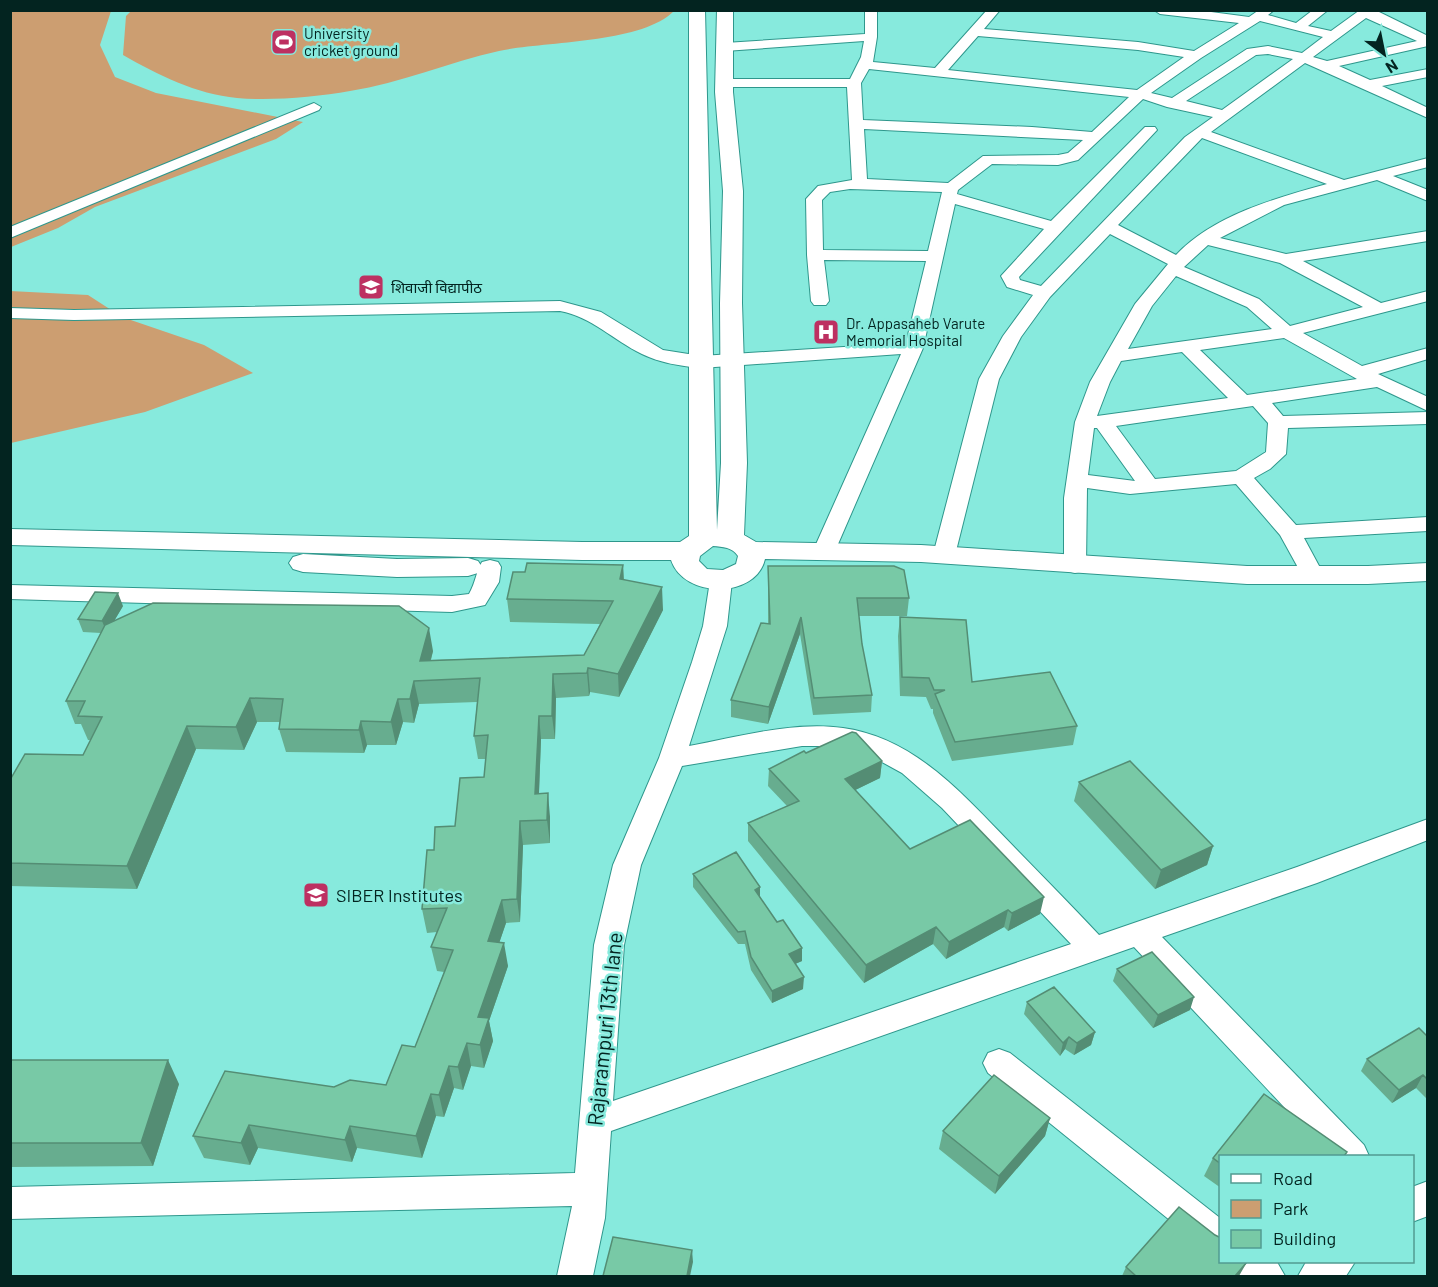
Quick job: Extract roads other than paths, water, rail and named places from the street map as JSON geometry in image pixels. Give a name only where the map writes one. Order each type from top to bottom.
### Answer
[{"type":"main road","points":[[697,10],[700,362],[718,552],[736,578],[721,581],[697,576],[718,552],[734,463],[731,359],[733,191],[725,83],[725,10]]},
{"type":"main road","points":[[10,537],[582,551],[824,551],[944,555],[1075,566],[1314,577],[1428,572]]},
{"type":"main road","points":[[10,558],[271,562],[397,568],[608,569],[718,552],[880,569],[1316,591],[1428,590]]},
{"type":"street","points":[[860,185],[854,83],[867,65],[872,37],[871,10]]},
{"type":"street","points":[[939,72],[994,10]]},
{"type":"street","points":[[1160,10],[1260,16],[1334,36]]},
{"type":"street","points":[[1298,27],[1322,10]]},
{"type":"street","points":[[944,555],[989,379],[1012,336],[1044,293],[1107,226],[1196,136],[1303,56],[1367,12],[1428,42]]},
{"type":"street","points":[[824,551],[914,348],[950,193],[988,159],[1067,159],[1073,157],[1140,94],[1196,55],[1260,16]]},
{"type":"street","points":[[974,32],[1129,45],[1196,55]]},
{"type":"street","points":[[725,47],[872,37]]},
{"type":"street","points":[[1324,66],[1428,42]]},
{"type":"street","points":[[1172,104],[1257,50],[1273,50],[1303,56],[1428,114]]},
{"type":"street","points":[[867,65],[1140,94],[1222,115]]},
{"type":"street","points":[[1347,75],[1381,68]]},
{"type":"street","points":[[1367,85],[1428,73]]},
{"type":"street","points":[[725,83],[854,83]]},
{"type":"street","points":[[1413,107],[1428,104]]},
{"type":"street","points":[[10,233],[314,107]]},
{"type":"street","points":[[1111,122],[1160,132],[1196,136],[1341,184]]},
{"type":"street","points":[[855,124],[1032,131],[1093,136]]},
{"type":"street","points":[[1044,293],[1013,283],[1010,276],[1055,227],[1160,132]]},
{"type":"street","points":[[1075,566],[1078,480],[1094,422],[1100,382],[1144,304],[1176,266],[1205,239],[1278,202],[1428,162]]},
{"type":"street","points":[[1378,175],[1428,196]]},
{"type":"street","points":[[820,301],[815,255],[814,199],[824,190],[860,185],[918,185],[1055,227]]},
{"type":"street","points":[[1107,226],[1176,266],[1253,303],[1287,332],[1360,373],[1428,405]]},
{"type":"street","points":[[1286,259],[1428,236]]},
{"type":"street","points":[[1205,239],[1286,259],[1377,308]]},
{"type":"street","points":[[815,255],[935,256]]},
{"type":"street","points":[[1115,356],[1287,332],[1428,296]]},
{"type":"street","points":[[10,313],[85,315],[560,306],[579,308],[643,348],[662,357],[681,361],[700,362],[914,348]]},
{"type":"street","points":[[1186,346],[1278,422],[1428,418]]},
{"type":"street","points":[[1360,373],[1428,353]]},
{"type":"street","points":[[1094,422],[1380,381]]},
{"type":"street","points":[[1094,422],[1150,487]]},
{"type":"street","points":[[1078,480],[1122,487],[1150,487],[1241,477],[1263,465],[1276,454],[1278,422]]},
{"type":"street","points":[[1241,477],[1290,532],[1314,577]]},
{"type":"street","points":[[1290,532],[1428,524]]},
{"type":"street","points":[[10,592],[452,604],[477,600],[488,582],[490,567]]},
{"type":"street","name":"Rajarampuri 13th lane","points":[[575,1276],[588,1218],[609,945],[627,865],[672,758],[715,626],[721,581]]},
{"type":"street","points":[[672,758],[803,736],[844,737],[873,745],[912,767],[945,793],[1093,948]]},
{"type":"street","points":[[595,1122],[1307,875],[1428,829]]},
{"type":"street","points":[[1138,932],[1351,1155]]},
{"type":"street","points":[[999,1063],[1219,1237]]},
{"type":"street","points":[[10,1203],[589,1189]]},
{"type":"street","points":[[1414,1205],[1428,1197]]},
{"type":"street","points":[[1316,1276],[1336,1263]]},
{"type":"place","name":"University cricket ground","points":[[284,42]]},
{"type":"place","name":"शिवाजी विद्यापीठ","points":[[371,287]]},
{"type":"place","name":"Dr. Appasaheb Varute Memorial Hospital","points":[[826,332]]},
{"type":"place","name":"SIBER Institutes","points":[[316,895]]}]
